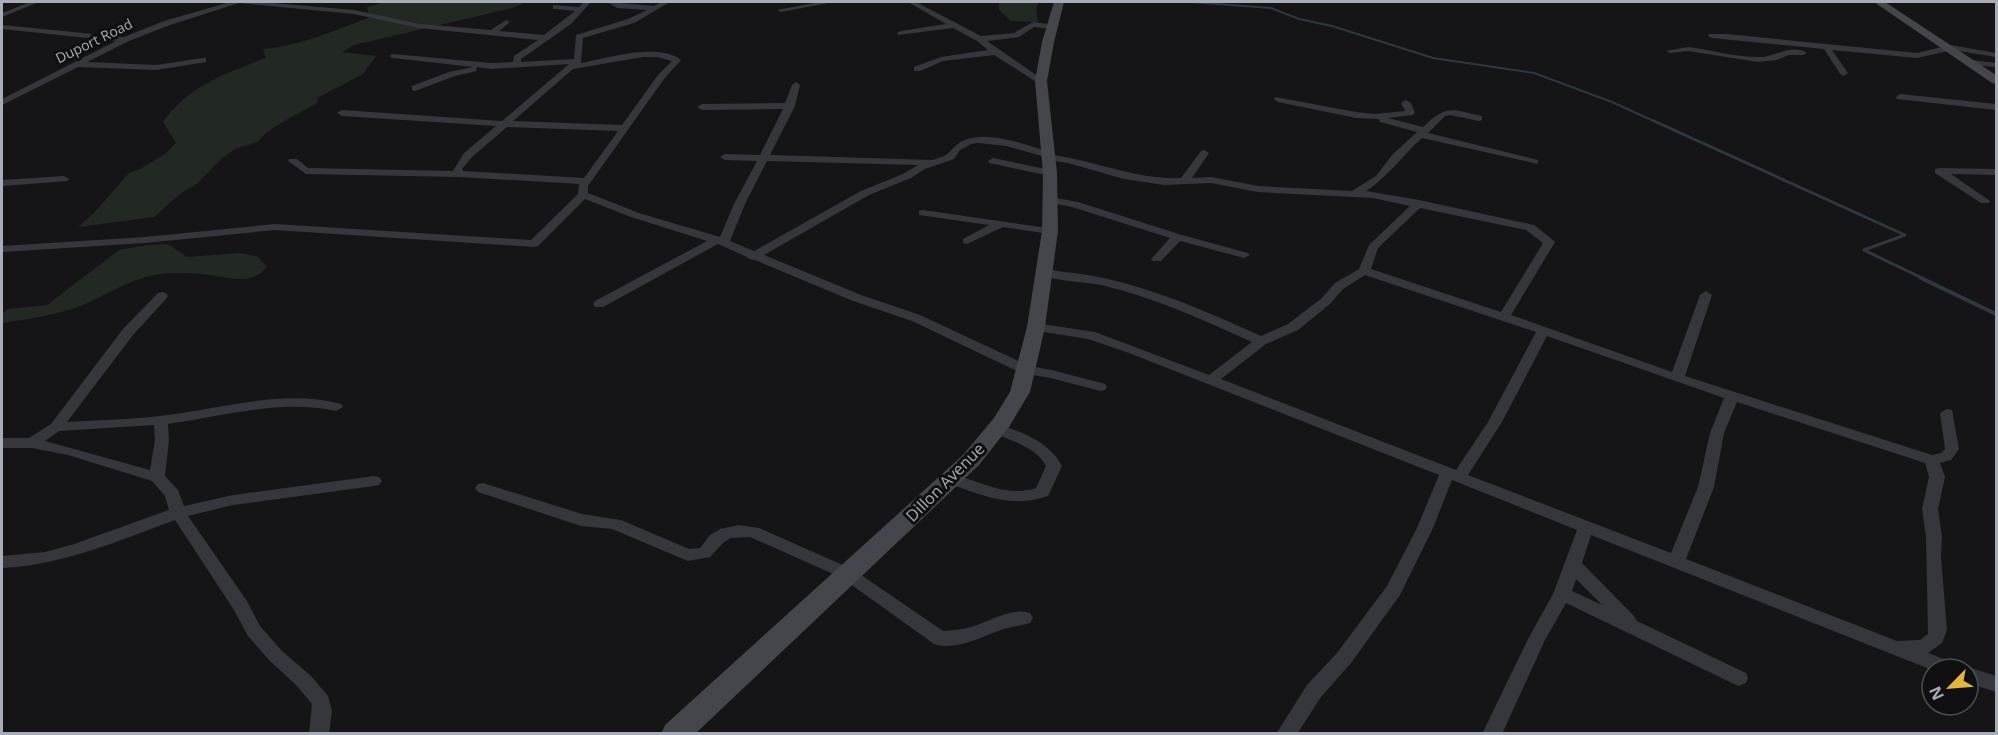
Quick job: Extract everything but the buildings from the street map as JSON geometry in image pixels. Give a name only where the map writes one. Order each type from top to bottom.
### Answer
[{"type":"street","points":[[2,15],[35,2]]},
{"type":"street","name":"Duport Road","points":[[2,102],[126,39],[167,23],[236,2]]},
{"type":"street","points":[[243,2],[354,12],[419,26],[547,38]]},
{"type":"street","points":[[519,65],[517,58],[547,38],[588,2]]},
{"type":"street","points":[[611,2],[617,6],[656,8]]},
{"type":"street","points":[[459,174],[459,164],[575,64],[579,37],[631,21],[667,2]]},
{"type":"street","points":[[781,10],[830,2]]},
{"type":"street","points":[[911,2],[980,39],[995,52],[1041,81]]},
{"type":"street","name":"Dillon Avenue","points":[[675,734],[952,479],[996,429],[1020,392],[1036,327],[1050,231],[1048,162],[1041,81],[1059,2]]},
{"type":"street","points":[[1880,2],[1996,80]]},
{"type":"street","points":[[556,7],[581,9]]},
{"type":"street","points":[[491,34],[506,22]]},
{"type":"street","points":[[980,39],[1016,36],[1033,24],[1053,27]]},
{"type":"street","points":[[901,33],[956,25]]},
{"type":"street","points":[[2,27],[126,39]]},
{"type":"street","points":[[2,34],[16,29]]},
{"type":"street","points":[[1712,36],[1917,56],[1947,48],[1996,55]]},
{"type":"street","points":[[1826,46],[1844,73]]},
{"type":"street","points":[[1670,51],[1688,49],[1758,60],[1774,58],[1788,52],[1833,56]]},
{"type":"street","points":[[917,69],[941,59],[995,52]]},
{"type":"street","points":[[2,249],[146,240],[275,227],[534,243],[583,195],[583,186],[661,77],[677,60],[671,55],[641,55],[575,64],[491,66],[393,56]]},
{"type":"street","points":[[76,64],[158,69],[183,66],[203,60]]},
{"type":"street","points":[[1972,63],[1996,65]]},
{"type":"street","points":[[415,88],[452,74],[491,66]]},
{"type":"street","points":[[599,304],[720,242],[790,106],[796,85]]},
{"type":"street","points":[[2,96],[15,96]]},
{"type":"street","points":[[1900,97],[1996,107]]},
{"type":"street","points":[[1278,99],[1333,112],[1375,117],[1534,162]]},
{"type":"street","points":[[702,107],[790,106]]},
{"type":"street","points":[[1375,117],[1408,108],[1421,131]]},
{"type":"street","points":[[342,113],[503,124],[625,128]]},
{"type":"street","points":[[1356,193],[1380,178],[1421,131],[1445,113],[1479,118]]},
{"type":"street","points":[[753,257],[865,192],[945,159],[957,148],[978,140],[1007,143],[1048,162]]},
{"type":"street","points":[[1184,181],[1204,153]]},
{"type":"street","points":[[724,157],[932,163]]},
{"type":"street","points":[[993,161],[1069,160],[1106,172],[1144,179],[1212,180],[1258,189],[1356,193],[1419,203],[1530,227],[1549,242],[1504,317]]},
{"type":"street","points":[[293,161],[306,171],[459,174],[587,181]]},
{"type":"street","points":[[304,183],[334,171]]},
{"type":"street","points":[[1985,201],[1939,171],[1996,172]]},
{"type":"street","points":[[2,183],[64,179]]},
{"type":"street","points":[[583,195],[635,215],[720,242],[857,298],[916,318],[1026,370],[1052,374],[1100,387]]},
{"type":"street","points":[[1050,200],[1074,204],[1244,255]]},
{"type":"street","points":[[1211,380],[1261,341],[1293,327],[1326,301],[1339,286],[1364,271],[1373,247],[1419,203]]},
{"type":"street","points":[[923,213],[974,221],[1010,223],[1050,231]]},
{"type":"street","points":[[967,241],[985,230],[1010,223]]},
{"type":"street","points":[[1156,259],[1178,237]]},
{"type":"street","points":[[1364,271],[1543,330],[1677,378],[1932,460],[1946,457],[1952,449],[1947,413]]},
{"type":"street","points":[[1045,273],[1071,274],[1140,291],[1213,319],[1261,341]]},
{"type":"street","points":[[1677,378],[1706,295]]},
{"type":"street","points":[[32,443],[56,427],[128,332],[162,296]]},
{"type":"street","points":[[1036,327],[1090,335],[1211,380],[1920,657]]},
{"type":"street","points":[[1286,734],[1314,691],[1344,658],[1394,590],[1453,475],[1495,422],[1543,330]]},
{"type":"street","points":[[1676,562],[1706,487],[1717,433],[1732,396]]},
{"type":"street","points":[[56,427],[161,420],[288,401],[321,402],[336,407]]},
{"type":"street","points":[[157,477],[162,440],[161,420]]},
{"type":"street","points":[[952,479],[1020,498],[1042,492],[1054,466],[1053,461],[1039,450],[996,429]]},
{"type":"street","points":[[2,443],[32,443],[70,450],[157,477],[172,494],[178,513],[241,606],[254,631],[275,655],[304,681],[321,702],[319,734]]},
{"type":"street","points":[[1882,642],[1913,648],[1923,647],[1936,638],[1934,537],[1930,509],[1937,477],[1932,460]]},
{"type":"street","points":[[2,562],[45,558],[78,549],[178,513],[233,500],[374,481]]},
{"type":"street","points":[[483,488],[581,520],[615,524],[688,555],[704,553],[717,538],[726,533],[740,530],[753,532],[848,574],[940,639],[974,634],[994,624],[1024,618]]},
{"type":"street","points":[[1492,734],[1537,639],[1562,594],[1586,528]]},
{"type":"street","points":[[1573,565],[1634,628]]},
{"type":"street","points":[[1562,594],[1739,678]]},
{"type":"street","points":[[1980,679],[1996,684]]},
{"type":"shaded area","points":[[384,2],[525,2],[516,7],[354,45],[342,52],[376,56],[363,74],[317,98],[318,102],[277,125],[258,142],[235,149],[220,160],[198,183],[180,194],[154,217],[78,227],[94,213],[128,174],[165,154],[176,143],[163,122],[184,99],[196,90],[223,75],[266,58],[263,49],[304,41],[369,18],[367,7]]},
{"type":"shaded area","points":[[996,2],[1039,2],[1036,8],[1038,22],[1011,21],[999,10],[999,3]]},
{"type":"shaded area","points":[[168,244],[187,257],[241,253],[258,257],[267,267],[255,276],[243,279],[188,273],[149,276],[73,308],[2,323],[2,314],[8,309],[47,305],[119,250]]},
{"type":"waterway","points":[[1191,2],[1271,8],[1299,19],[1332,26],[1433,58],[1534,73],[1612,102],[1658,123]]},
{"type":"waterway","points":[[1654,121],[1905,235],[1864,250],[1924,279]]},
{"type":"waterway","points":[[1921,278],[1996,314]]}]
